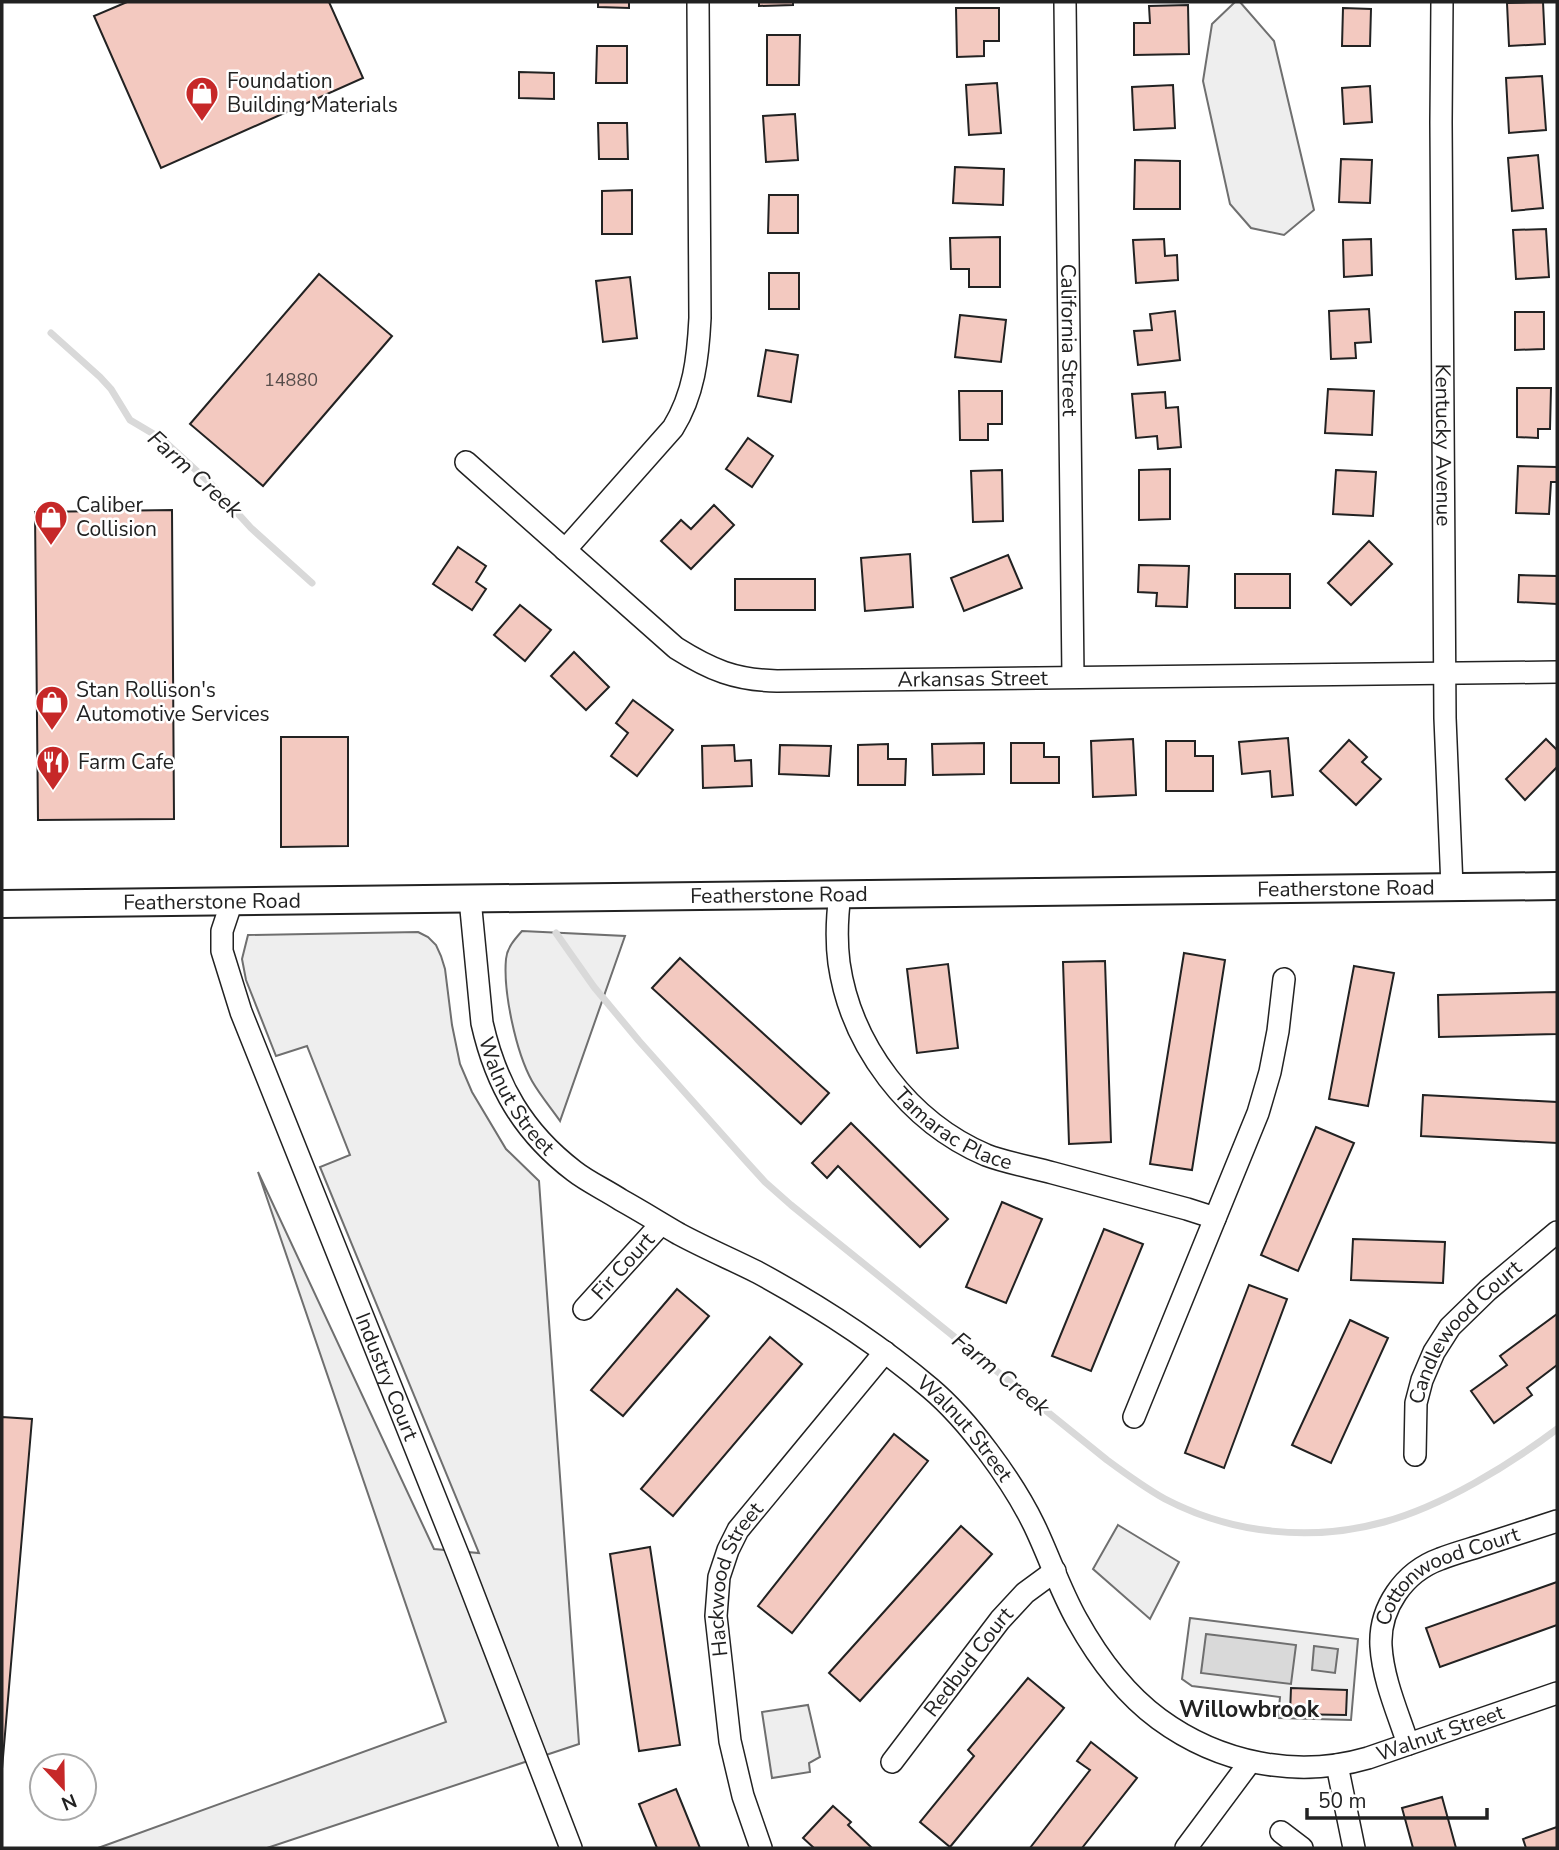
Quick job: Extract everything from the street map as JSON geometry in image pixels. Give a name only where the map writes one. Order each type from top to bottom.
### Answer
[{"type":"street","points":[[565,550],[673,428],[693,384],[700,318],[698,2]]},
{"type":"street","name":"California Street","points":[[1065,2],[1073,677]]},
{"type":"street","name":"Kentucky Avenue","points":[[1442,2],[1444,672],[1452,887]]},
{"type":"street","name":"Arkansas Street","points":[[466,462],[676,648],[705,665],[735,677],[766,681],[1557,672]]},
{"type":"street","name":"Featherstone Road","points":[[2,904],[1557,886]]},
{"type":"street","name":"Tamarac Place","points":[[840,894],[836,925],[839,964],[848,1002],[863,1037],[882,1070],[904,1098],[936,1126],[987,1155],[1215,1218]]},
{"type":"street","name":"Walnut Street","points":[[470,899],[482,1023],[491,1058],[514,1106],[548,1150],[576,1173],[661,1224],[769,1279],[815,1306],[885,1352],[933,1390],[971,1430],[1004,1474],[1032,1521],[1077,1619],[1105,1664],[1134,1697],[1157,1717],[1187,1738],[1213,1750],[1251,1762],[1297,1768],[1337,1765],[1368,1758],[1557,1693]]},
{"type":"street","name":"Industry Court","points":[[233,901],[222,931],[222,951],[241,1012],[454,1544],[571,1848]]},
{"type":"street","points":[[1133,1417],[1258,1113],[1278,1031],[1284,979]]},
{"type":"street","name":"Fir Court","points":[[584,1309],[661,1224]]},
{"type":"street","name":"Candlewood Court","points":[[1415,1455],[1416,1403],[1434,1352],[1450,1327],[1488,1290],[1557,1232]]},
{"type":"street","name":"Hackwood Street","points":[[761,1848],[743,1796],[730,1741],[716,1616],[719,1577],[738,1530],[885,1352]]},
{"type":"street","name":"Cottonwood Court","points":[[1408,1744],[1385,1670],[1381,1646],[1383,1621],[1398,1591],[1414,1574],[1438,1559],[1557,1521]]},
{"type":"street","name":"Redbud Court","points":[[891,1762],[1000,1620],[1026,1593],[1055,1571]]},
{"type":"street","points":[[1186,1848],[1251,1762]]},
{"type":"street","points":[[1337,1765],[1354,1848]]},
{"type":"street","points":[[1281,1832],[1303,1848]]},
{"type":"shaded area","points":[[1235,2],[1240,2],[1274,41],[1314,210],[1284,235],[1251,228],[1230,204],[1203,81],[1212,24]]},
{"type":"shaded area","points":[[522,931],[625,936],[560,1121],[526,1069],[512,1021],[506,959],[509,948]]},
{"type":"shaded area","points":[[418,932],[436,945],[441,956],[460,1064],[472,1092],[506,1149],[539,1181],[579,1744],[267,1848],[98,1848],[446,1722],[258,1172],[434,1549],[479,1553],[320,1167],[350,1155],[307,1046],[276,1056],[246,980],[242,959],[248,935]]},
{"type":"shaded area","points":[[1118,1525],[1179,1562],[1150,1619],[1093,1569]]},
{"type":"shaded area","points":[[1190,1618],[1358,1639],[1351,1720],[1278,1718],[1280,1697],[1192,1686],[1182,1679]]},
{"type":"shaded area","points":[[1206,1634],[1296,1645],[1291,1684],[1201,1673]]},
{"type":"shaded area","points":[[1314,1646],[1338,1649],[1335,1673],[1312,1670]]},
{"type":"shaded area","points":[[808,1705],[820,1757],[809,1763],[810,1772],[772,1778],[762,1712]]},
{"type":"building","name":"Foundation Building Materials","points":[[127,2],[329,2],[363,78],[161,168],[94,16]]},
{"type":"building","points":[[598,2],[629,2],[629,8],[598,7]]},
{"type":"building","points":[[759,2],[793,2],[793,5],[759,6]]},
{"type":"building","points":[[1543,2],[1545,44],[1509,46],[1507,3]]},
{"type":"building","points":[[1188,5],[1189,54],[1134,55],[1134,23],[1150,23],[1149,6]]},
{"type":"building","points":[[956,8],[999,8],[999,41],[984,41],[984,56],[957,57]]},
{"type":"building","points":[[1343,8],[1371,9],[1370,46],[1342,46]]},
{"type":"building","points":[[767,35],[800,35],[799,85],[767,85]]},
{"type":"building","points":[[597,46],[627,46],[627,83],[596,83]]},
{"type":"building","points":[[519,72],[554,73],[554,99],[519,98]]},
{"type":"building","points":[[1542,76],[1546,130],[1509,133],[1506,78]]},
{"type":"building","points":[[997,83],[1001,133],[969,135],[966,85]]},
{"type":"building","points":[[1173,85],[1175,128],[1134,130],[1132,87]]},
{"type":"building","points":[[1370,86],[1372,122],[1344,124],[1342,88]]},
{"type":"building","points":[[795,114],[798,160],[766,162],[763,116]]},
{"type":"building","points":[[598,123],[627,123],[628,159],[599,159]]},
{"type":"building","points":[[1538,155],[1543,208],[1512,211],[1508,158]]},
{"type":"building","points":[[1341,159],[1372,160],[1370,203],[1339,202]]},
{"type":"building","points":[[1135,160],[1180,161],[1180,209],[1134,209]]},
{"type":"building","points":[[955,167],[1004,169],[1003,205],[953,203]]},
{"type":"building","points":[[632,190],[632,234],[602,234],[602,191]]},
{"type":"building","points":[[769,195],[798,195],[798,233],[768,233]]},
{"type":"building","points":[[1546,229],[1549,277],[1516,279],[1513,230]]},
{"type":"building","points":[[1000,237],[1000,287],[969,287],[969,269],[951,269],[950,238]]},
{"type":"building","points":[[1164,239],[1165,256],[1177,255],[1178,280],[1136,283],[1133,240]]},
{"type":"building","points":[[1371,239],[1372,275],[1344,277],[1343,240]]},
{"type":"building","points":[[769,273],[799,273],[799,309],[769,309]]},
{"type":"building","points":[[319,274],[392,336],[263,486],[190,424]]},
{"type":"building","points":[[630,277],[637,338],[603,342],[596,281]]},
{"type":"building","points":[[1369,309],[1371,342],[1355,343],[1356,358],[1331,359],[1329,311]]},
{"type":"building","points":[[1175,311],[1180,360],[1138,365],[1134,331],[1152,330],[1150,314]]},
{"type":"building","points":[[1515,312],[1544,312],[1544,349],[1515,350]]},
{"type":"building","points":[[960,315],[1006,320],[1001,362],[955,357]]},
{"type":"building","points":[[766,350],[798,355],[791,402],[758,396]]},
{"type":"building","points":[[1517,388],[1551,388],[1550,429],[1538,429],[1538,438],[1517,437]]},
{"type":"building","points":[[1328,389],[1374,391],[1372,435],[1325,433]]},
{"type":"building","points":[[959,391],[1002,391],[1002,424],[988,424],[988,440],[960,440]]},
{"type":"building","points":[[1165,392],[1166,408],[1178,407],[1181,447],[1158,449],[1157,436],[1136,438],[1132,394]]},
{"type":"building","points":[[748,438],[773,456],[752,487],[726,469]]},
{"type":"building","points":[[1518,466],[1557,467],[1557,482],[1551,482],[1549,514],[1516,513]]},
{"type":"building","points":[[1170,469],[1170,519],[1139,520],[1139,470]]},
{"type":"building","points":[[1002,470],[1003,521],[973,522],[971,471]]},
{"type":"building","points":[[1336,470],[1376,472],[1373,516],[1333,514]]},
{"type":"building","points":[[714,505],[734,525],[691,569],[661,541],[681,520],[691,529]]},
{"type":"building","points":[[172,510],[174,819],[38,820],[35,512]]},
{"type":"building","points":[[1369,541],[1392,564],[1351,605],[1328,583]]},
{"type":"building","points":[[458,547],[486,566],[476,582],[486,589],[472,610],[433,584]]},
{"type":"building","points":[[910,554],[913,607],[865,611],[861,558]]},
{"type":"building","points":[[1008,555],[1022,588],[964,611],[951,578]]},
{"type":"building","points":[[1139,565],[1189,566],[1187,607],[1156,606],[1157,593],[1138,592]]},
{"type":"building","points":[[1235,574],[1290,574],[1290,608],[1235,608]]},
{"type":"building","points":[[1519,575],[1557,576],[1557,604],[1518,602]]},
{"type":"building","points":[[735,579],[815,579],[815,610],[735,610]]},
{"type":"building","points":[[520,605],[551,630],[525,661],[494,635]]},
{"type":"building","points":[[574,652],[609,687],[586,710],[551,676]]},
{"type":"building","points":[[633,700],[673,730],[637,776],[611,756],[628,733],[616,723]]},
{"type":"building","points":[[281,737],[348,737],[348,846],[281,847]]},
{"type":"building","points":[[1288,738],[1293,795],[1272,797],[1270,771],[1242,774],[1239,742]]},
{"type":"building","points":[[1133,739],[1136,795],[1093,797],[1091,741]]},
{"type":"building","points":[[1546,739],[1557,750],[1557,767],[1525,800],[1506,779]]},
{"type":"building","points":[[1349,740],[1367,757],[1362,762],[1381,779],[1356,805],[1320,771]]},
{"type":"building","points":[[1166,741],[1195,741],[1195,756],[1213,756],[1213,791],[1166,791]]},
{"type":"building","points":[[984,743],[984,774],[933,775],[932,744]]},
{"type":"building","points":[[1011,743],[1044,743],[1044,757],[1059,757],[1059,783],[1011,783]]},
{"type":"building","points":[[888,744],[888,759],[906,759],[905,785],[858,785],[858,745]]},
{"type":"building","points":[[734,745],[735,761],[751,760],[752,786],[703,788],[702,746]]},
{"type":"building","points":[[780,745],[831,746],[829,776],[779,774]]},
{"type":"building","points":[[1184,953],[1225,960],[1192,1170],[1150,1164]]},
{"type":"building","points":[[680,958],[829,1093],[801,1124],[652,988]]},
{"type":"building","points":[[1105,961],[1111,1142],[1069,1144],[1063,962]]},
{"type":"building","points":[[948,964],[958,1048],[917,1053],[907,969]]},
{"type":"building","points":[[1354,966],[1394,973],[1368,1106],[1329,1099]]},
{"type":"building","points":[[1557,992],[1557,1034],[1439,1037],[1438,995]]},
{"type":"building","points":[[1423,1095],[1557,1102],[1557,1143],[1421,1136]]},
{"type":"building","points":[[851,1123],[948,1219],[920,1247],[838,1166],[827,1178],[812,1163]]},
{"type":"building","points":[[1316,1127],[1354,1143],[1298,1271],[1261,1255]]},
{"type":"building","points":[[1002,1202],[1042,1219],[1006,1303],[966,1287]]},
{"type":"building","points":[[1104,1229],[1143,1244],[1091,1371],[1052,1356]]},
{"type":"building","points":[[1353,1239],[1445,1242],[1443,1283],[1351,1280]]},
{"type":"building","points":[[1249,1285],[1287,1299],[1224,1468],[1185,1453]]},
{"type":"building","points":[[677,1289],[709,1316],[623,1416],[591,1390]]},
{"type":"building","points":[[1557,1314],[1557,1365],[1527,1388],[1532,1395],[1494,1423],[1471,1391],[1507,1365],[1500,1356]]},
{"type":"building","points":[[1350,1320],[1388,1338],[1331,1463],[1292,1445]]},
{"type":"building","points":[[770,1337],[802,1364],[673,1516],[641,1489]]},
{"type":"building","points":[[2,1417],[32,1419],[2,1769]]},
{"type":"building","points":[[894,1434],[928,1461],[792,1633],[758,1606]]},
{"type":"building","points":[[961,1526],[992,1554],[860,1701],[829,1673]]},
{"type":"building","points":[[650,1547],[680,1745],[639,1751],[610,1554]]},
{"type":"building","points":[[1557,1582],[1557,1625],[1440,1667],[1426,1628]]},
{"type":"building","points":[[1028,1678],[1064,1708],[950,1847],[920,1822],[974,1756],[968,1750]]},
{"type":"building","points":[[1291,1688],[1347,1690],[1346,1715],[1290,1714]]},
{"type":"building","points":[[1091,1742],[1137,1778],[1082,1848],[1030,1848],[1090,1770],[1077,1761]]},
{"type":"building","points":[[676,1789],[700,1848],[657,1848],[639,1804]]},
{"type":"building","points":[[1442,1797],[1456,1848],[1413,1848],[1402,1808]]},
{"type":"building","points":[[833,1806],[851,1822],[848,1825],[872,1848],[814,1848],[803,1838]]},
{"type":"building","points":[[1557,1827],[1557,1848],[1526,1848],[1523,1839]]},
{"type":"waterway","name":"Farm Creek","points":[[51,333],[111,389],[130,420],[162,439],[211,484],[251,528],[312,583]]},
{"type":"waterway","name":"Farm Creek","points":[[556,933],[594,987],[639,1041],[765,1182],[1107,1460],[1165,1499],[1191,1511],[1244,1527],[1300,1533],[1356,1528],[1406,1515],[1452,1495],[1497,1470],[1557,1429]]},
{"type":"place","name":"Foundation Building Materials","points":[[202,123]]},
{"type":"place","name":"Caliber Collision","points":[[51,547]]},
{"type":"place","name":"Stan Rollison's Automotive Services","points":[[52,732]]},
{"type":"place","name":"Farm Cafe","points":[[53,792]]},
{"type":"district","name":"Willowbrook","points":[[1249,1709]]}]
